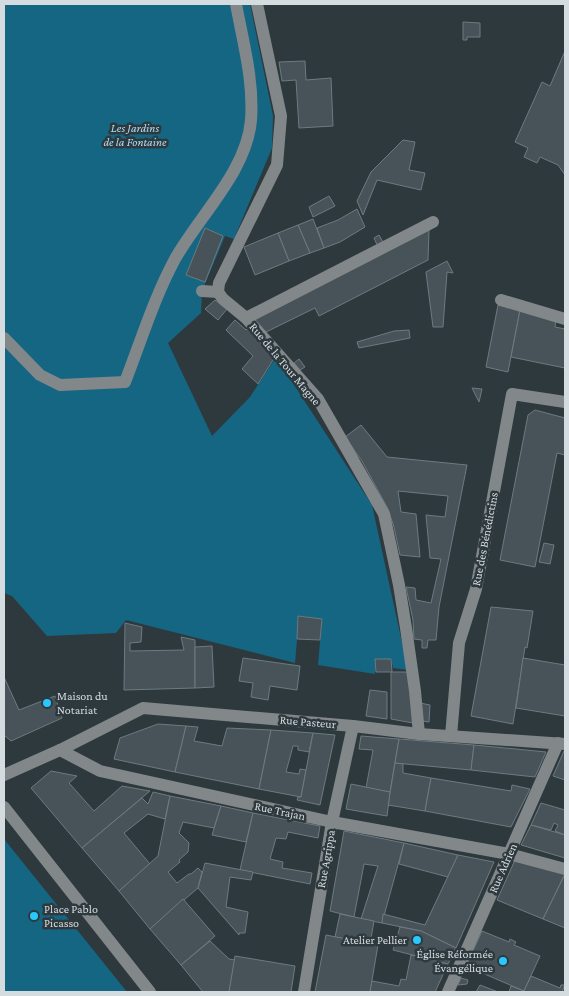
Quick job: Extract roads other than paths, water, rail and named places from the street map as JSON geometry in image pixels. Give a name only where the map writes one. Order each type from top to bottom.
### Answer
[{"type":"street","points":[[4,338],[40,375],[60,385],[125,382],[158,296],[173,264],[226,184],[245,146],[251,122],[251,92],[236,4]]},
{"type":"street","points":[[202,291],[218,292],[219,283],[277,165],[281,116],[257,4]]},
{"type":"street","points":[[246,318],[433,222]]},
{"type":"street","name":"Rue de la Tour Magne","points":[[218,292],[223,299],[246,318],[318,399],[384,514],[400,585],[419,734]]},
{"type":"street","points":[[501,300],[565,319]]},
{"type":"street","name":"Rue des Bénédictins","points":[[450,736],[459,643],[476,589],[512,394],[565,402]]},
{"type":"street","name":"Rue Pasteur","points":[[60,750],[143,708],[353,726],[419,734],[562,744]]},
{"type":"street","name":"Rue Agrippa","points":[[304,992],[332,822],[353,726]]},
{"type":"street","name":"Rue Adrien","points":[[448,992],[509,854],[562,744]]},
{"type":"street","points":[[4,775],[60,750]]},
{"type":"street","name":"Rue Trajan","points":[[60,750],[100,771],[332,822],[509,854],[565,869]]},
{"type":"street","points":[[4,807],[150,992]]},
{"type":"place","name":"Maison du Notariat","points":[[47,703]]},
{"type":"place","name":"Place Pablo Picasso","points":[[34,916]]},
{"type":"place","name":"Atelier Pellier","points":[[417,940]]},
{"type":"place","name":"Église Réformée Évangélique","points":[[503,961]]},
{"type":"park label","name":"Les Jardins de la Fontaine","points":[[135,135]]}]
